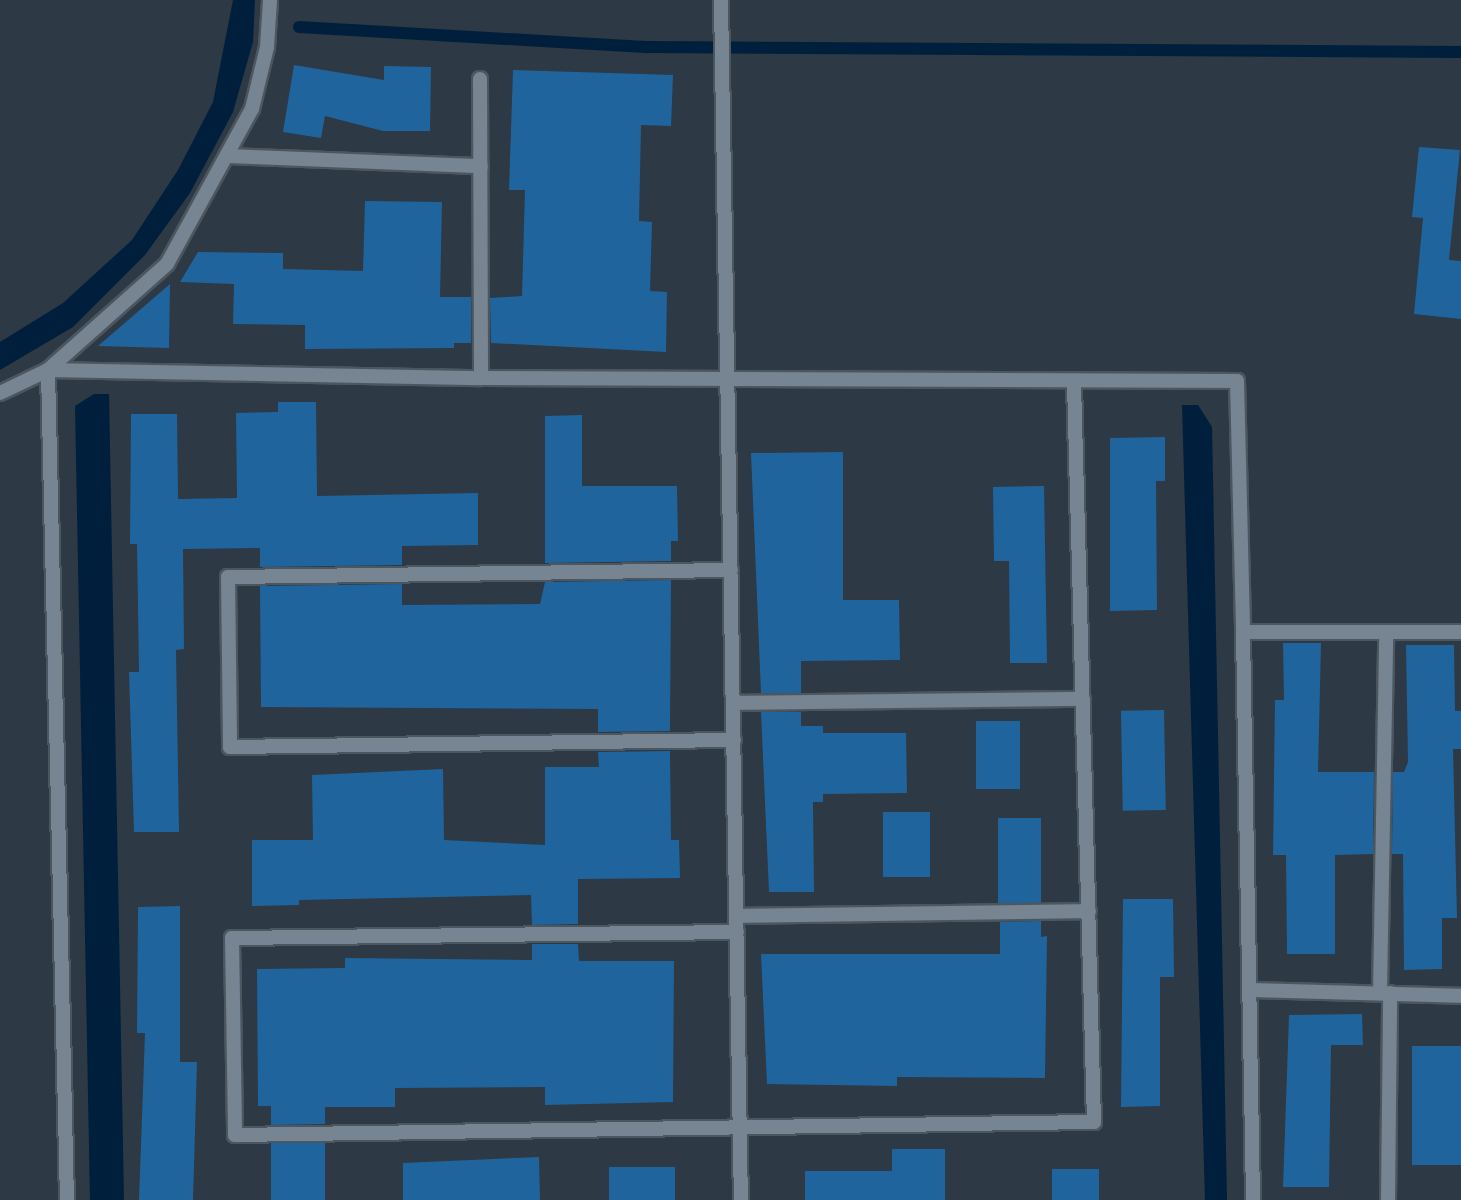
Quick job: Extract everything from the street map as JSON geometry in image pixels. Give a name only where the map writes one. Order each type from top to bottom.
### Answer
[{"type":"street","points":[[0,393],[48,370],[167,264],[229,156],[252,109],[267,47],[270,0]]},
{"type":"street","points":[[721,0],[741,1200]]},
{"type":"street","points":[[480,79],[481,378]]},
{"type":"street","points":[[229,156],[481,166]]},
{"type":"street","points":[[48,370],[481,378],[1237,381],[1253,1200]]},
{"type":"street","points":[[48,370],[67,1200]]},
{"type":"street","points":[[737,932],[232,938],[235,1135],[741,1131],[1094,1122],[1074,381]]},
{"type":"street","points":[[731,570],[228,577],[230,747],[734,740]]},
{"type":"street","points":[[1243,632],[1461,632]]},
{"type":"street","points":[[1386,633],[1385,993],[1388,1200]]},
{"type":"street","points":[[733,703],[1083,699]]},
{"type":"street","points":[[737,916],[1088,911]]},
{"type":"street","points":[[1250,990],[1461,996]]},
{"type":"water","points":[[233,0],[255,0],[253,42],[233,112],[190,193],[145,255],[73,327],[0,370],[0,342],[63,303],[132,240],[178,170],[213,102]]},
{"type":"water","points":[[94,394],[109,394],[124,1200],[90,1200],[75,406]]},
{"type":"water","points":[[1182,405],[1198,405],[1212,427],[1227,1200],[1205,1200]]},
{"type":"building","points":[[294,65],[384,80],[384,66],[431,67],[430,131],[383,131],[325,116],[321,138],[283,132]]},
{"type":"building","points":[[513,70],[673,75],[671,126],[641,125],[639,221],[652,222],[650,291],[667,292],[666,352],[491,343],[490,298],[522,296],[525,190],[509,190]]},
{"type":"building","points":[[1419,147],[1460,150],[1449,260],[1461,261],[1461,319],[1414,314],[1423,218],[1412,217]]},
{"type":"building","points":[[365,201],[442,202],[440,297],[471,297],[471,343],[454,343],[454,348],[305,349],[305,325],[233,324],[234,284],[180,282],[198,252],[283,253],[283,269],[363,271]]},
{"type":"building","points":[[170,284],[169,348],[98,346]]},
{"type":"building","points":[[278,402],[316,402],[317,496],[478,493],[478,545],[402,546],[402,565],[260,567],[260,548],[183,549],[184,649],[176,650],[179,832],[134,832],[129,672],[139,672],[137,544],[130,544],[131,414],[177,414],[178,499],[237,498],[236,413],[278,412]]},
{"type":"building","points":[[582,415],[582,486],[677,486],[678,541],[671,541],[671,561],[545,563],[545,416]]},
{"type":"building","points":[[1165,437],[1165,481],[1156,481],[1157,610],[1110,611],[1110,438]]},
{"type":"building","points":[[843,452],[843,600],[899,600],[900,660],[801,661],[801,693],[761,693],[751,453]]},
{"type":"building","points":[[1044,486],[1047,663],[1010,663],[1009,561],[994,561],[993,487]]},
{"type":"building","points":[[671,580],[670,731],[598,732],[598,709],[261,707],[260,586],[402,584],[402,605],[540,604],[545,582]]},
{"type":"building","points":[[1283,643],[1321,643],[1318,772],[1374,772],[1373,854],[1335,855],[1335,954],[1287,954],[1286,855],[1273,855],[1275,700],[1284,700]]},
{"type":"building","points":[[1406,645],[1454,645],[1455,711],[1461,711],[1461,749],[1453,749],[1457,918],[1442,918],[1442,969],[1404,970],[1403,854],[1392,854],[1393,772],[1404,772],[1408,762]]},
{"type":"building","points":[[1164,710],[1166,810],[1123,811],[1121,711]]},
{"type":"building","points":[[761,712],[801,712],[801,726],[823,726],[823,733],[906,733],[907,793],[823,794],[823,802],[813,802],[814,892],[769,892]]},
{"type":"building","points":[[976,721],[1020,721],[1020,789],[976,789]]},
{"type":"building","points":[[670,751],[671,840],[679,840],[680,878],[578,879],[578,924],[532,925],[531,895],[299,900],[299,905],[252,906],[252,840],[313,840],[312,775],[443,769],[444,840],[545,845],[545,767],[599,767],[598,752]]},
{"type":"building","points":[[883,812],[930,812],[930,877],[883,877]]},
{"type":"building","points":[[998,818],[1041,818],[1041,903],[998,903]]},
{"type":"building","points":[[1123,899],[1173,899],[1174,977],[1160,977],[1160,1106],[1121,1107]]},
{"type":"building","points":[[180,906],[180,1062],[197,1062],[193,1200],[139,1200],[145,1033],[137,1033],[138,907]]},
{"type":"building","points":[[1041,921],[1041,937],[1047,936],[1045,1078],[897,1077],[897,1086],[767,1084],[761,954],[1000,954],[1000,922]]},
{"type":"building","points":[[532,944],[578,944],[579,961],[674,961],[673,1102],[545,1105],[545,1087],[395,1088],[395,1107],[325,1107],[325,1124],[271,1125],[271,1106],[258,1106],[257,969],[345,968],[345,958],[532,960]]},
{"type":"building","points":[[1362,1014],[1363,1045],[1331,1045],[1329,1187],[1283,1187],[1289,1015]]},
{"type":"building","points":[[1412,1046],[1461,1046],[1461,1165],[1412,1165]]},
{"type":"building","points":[[271,1143],[325,1143],[325,1200],[271,1200]]},
{"type":"building","points":[[892,1149],[945,1149],[945,1200],[805,1200],[805,1171],[892,1171]]},
{"type":"building","points":[[539,1157],[540,1200],[403,1200],[403,1163]]},
{"type":"building","points":[[609,1167],[675,1167],[675,1200],[609,1200]]},
{"type":"building","points":[[1052,1169],[1099,1169],[1099,1200],[1052,1200]]},
{"type":"waterway","points":[[299,27],[649,47],[1461,52]]}]
